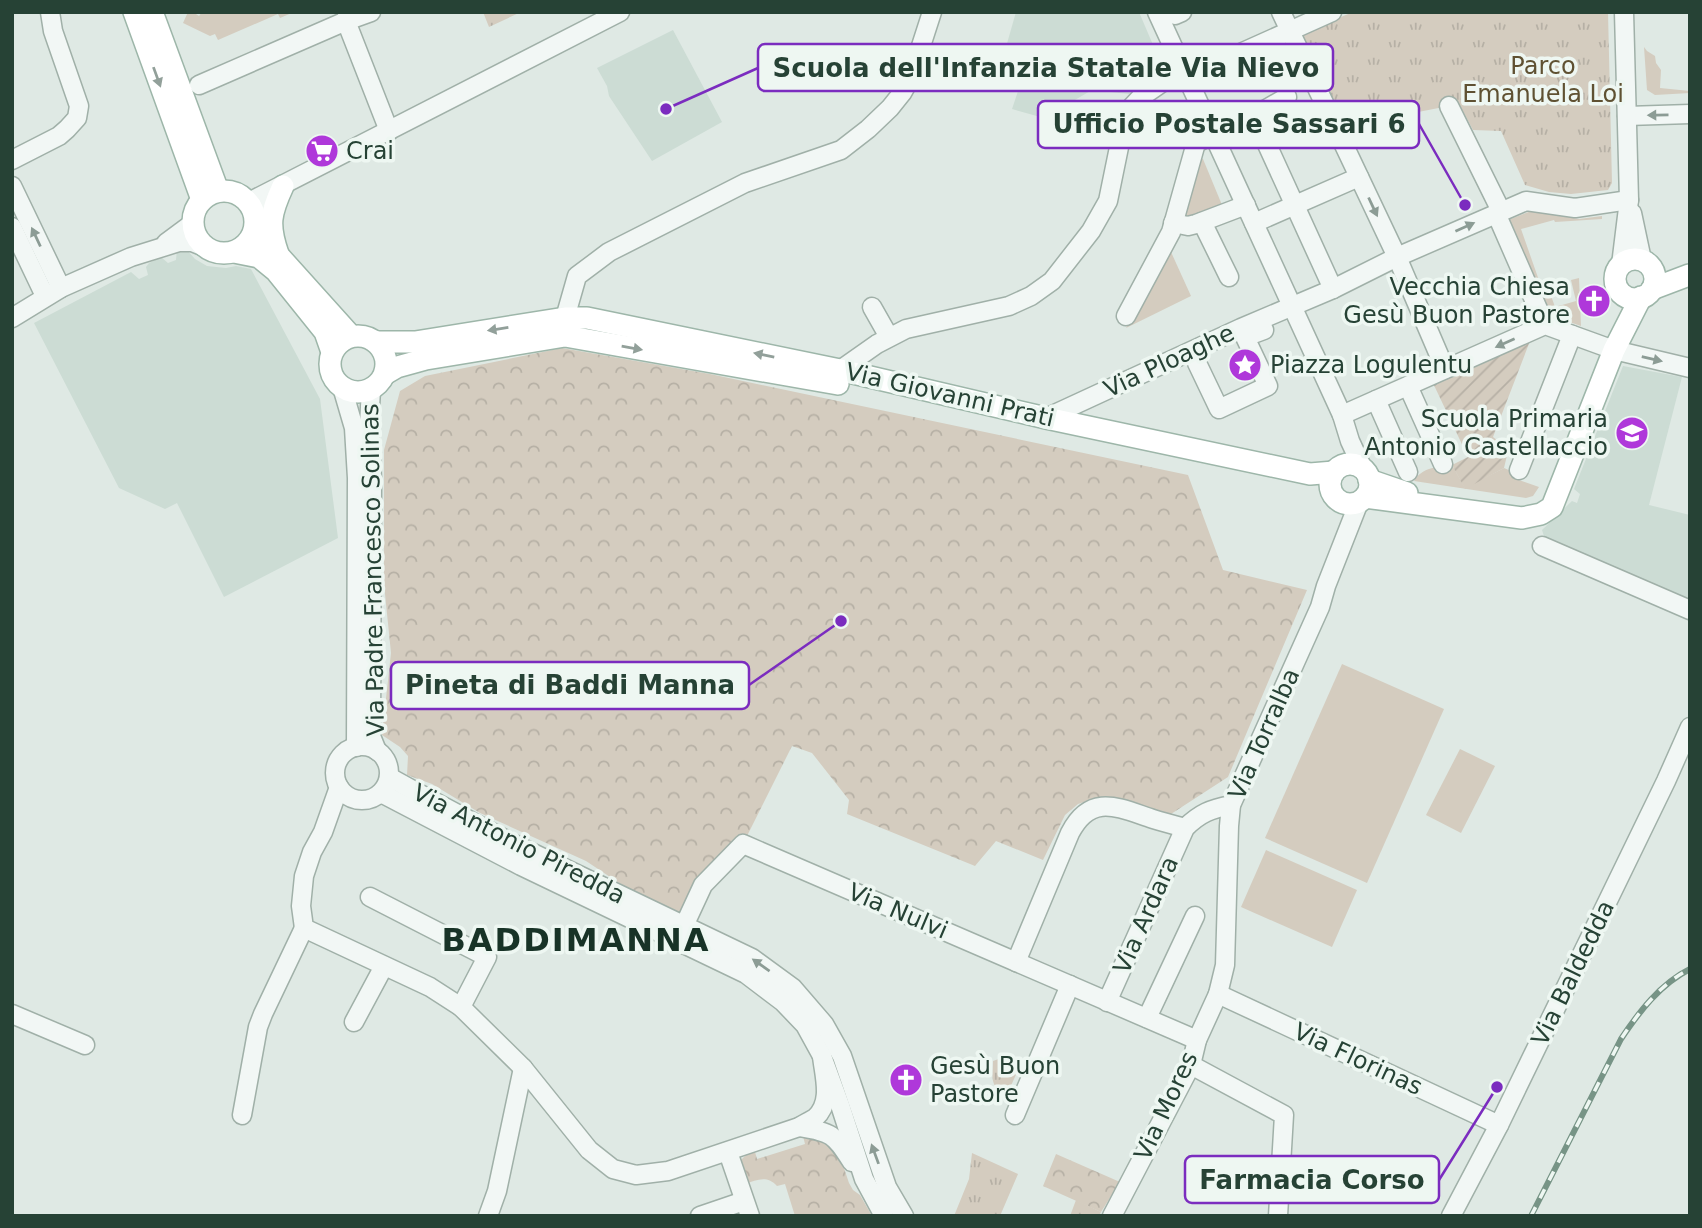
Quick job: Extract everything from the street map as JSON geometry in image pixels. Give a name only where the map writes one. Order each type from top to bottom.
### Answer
[{"type":"main road","points":[[134,12],[210,195]]},
{"type":"main road","points":[[152,12],[210,195]]},
{"type":"main road","points":[[279,256],[271,222],[283,186]]},
{"type":"main road","points":[[332,352],[325,332],[276,271],[259,257],[234,252],[215,252],[200,242],[195,234],[194,215],[210,195],[235,192],[279,256],[351,336]]},
{"type":"main road","points":[[234,252],[246,244],[253,217]]},
{"type":"main road","points":[[1647,279],[1628,260],[1617,270],[1615,278],[1620,292],[1629,297],[1647,279],[1689,275]]},
{"type":"main road","points":[[1359,496],[1351,464],[1334,476],[1336,500],[1405,493],[1533,505],[1559,492],[1614,350],[1647,279]]},
{"type":"main road","points":[[1614,350],[1620,292]]},
{"type":"main road","name":"Via Giovanni Prati","points":[[378,382],[397,367],[565,327],[586,318],[840,370],[1046,418],[1310,474],[1334,476]]},
{"type":"main road","name":"Via Giovanni Prati","points":[[377,342],[415,342],[565,327],[1035,428],[1334,476]]},
{"type":"main road","points":[[360,335],[377,342],[385,354],[386,367],[378,382],[356,392],[342,387],[332,375],[330,359],[337,345],[351,336],[360,335]]},
{"type":"street","points":[[12,160],[58,136],[77,118],[79,106],[53,31],[50,12]]},
{"type":"street","points":[[199,85],[347,17],[371,12]]},
{"type":"street","points":[[253,217],[283,186],[389,131],[586,20],[620,12]]},
{"type":"street","points":[[565,327],[577,276],[609,253],[745,183],[841,150],[868,129],[890,108],[911,77],[932,12]]},
{"type":"street","points":[[1281,12],[1397,257],[1445,369]]},
{"type":"street","points":[[840,370],[877,344],[906,329],[1009,306],[1031,296],[1052,281],[1091,231],[1108,201],[1125,113],[1141,97],[1185,73],[1332,12]]},
{"type":"street","points":[[1621,265],[1629,200],[1624,12]]},
{"type":"street","points":[[1171,13],[1185,73],[1342,415],[1350,441],[1359,496]]},
{"type":"street","points":[[347,17],[389,131]]},
{"type":"street","points":[[1126,316],[1171,232],[1196,143],[1287,97]]},
{"type":"street","points":[[1449,106],[1499,212],[1545,325]]},
{"type":"street","points":[[1627,116],[1690,114]]},
{"type":"street","points":[[1254,116],[1334,289]]},
{"type":"street","points":[[1254,223],[1359,177]]},
{"type":"street","points":[[12,186],[53,292]]},
{"type":"street","points":[[1196,363],[1219,409],[1268,386],[1245,337],[1334,289],[1397,257],[1526,201],[1575,208],[1629,200]]},
{"type":"street","points":[[1629,200],[1647,279]]},
{"type":"street","points":[[1173,223],[1188,226],[1246,205]]},
{"type":"street","points":[[1202,222],[1229,277]]},
{"type":"street","points":[[161,247],[193,223]]},
{"type":"street","points":[[12,228],[53,292]]},
{"type":"street","points":[[12,318],[53,292],[131,257],[179,242],[192,242],[207,248]]},
{"type":"street","points":[[872,307],[890,337]]},
{"type":"street","name":"Via Ploaghe","points":[[1046,418],[1294,312]]},
{"type":"street","points":[[1342,415],[1545,325],[1614,350],[1690,368]]},
{"type":"street","points":[[1519,470],[1572,335]]},
{"type":"street","name":"Via Padre Francesco Solinas","points":[[377,751],[371,736],[372,480],[369,426],[378,382]]},
{"type":"street","points":[[1408,386],[1443,464]]},
{"type":"street","name":"Via Padre Francesco Solinas","points":[[342,387],[354,428],[357,478],[356,747]]},
{"type":"street","points":[[1376,400],[1408,472]]},
{"type":"street","points":[[1334,476],[1347,454],[1350,441]]},
{"type":"street","name":"Via Torralba","points":[[1218,994],[1225,965],[1228,825],[1231,805],[1320,607],[1359,496]]},
{"type":"street","points":[[1542,546],[1690,610]]},
{"type":"street","name":"Via Baldedda","points":[[1451,1216],[1499,1125],[1690,727]]},
{"type":"street","points":[[323,832],[339,818],[373,797],[387,786],[387,762],[377,751],[370,747],[348,750],[341,756],[335,771],[339,787],[350,797],[373,797]]},
{"type":"street","name":"Via Antonio Piredda","points":[[389,777],[510,842],[752,958],[793,988],[824,1024],[842,1056],[887,1187],[904,1216]]},
{"type":"street","points":[[242,1115],[258,1027],[304,928],[301,906],[304,876],[339,787]]},
{"type":"street","name":"Via Antonio Piredda","points":[[373,797],[746,974],[783,1002],[805,1025],[822,1056],[841,1105],[864,1179],[884,1216]]},
{"type":"street","points":[[1016,962],[1076,821],[1104,806],[1121,807],[1185,828],[1212,808],[1231,805]]},
{"type":"street","name":"Via Ardara","points":[[1107,1002],[1185,828]]},
{"type":"street","name":"Via Nulvi","points":[[684,926],[703,885],[743,844],[1197,1040]]},
{"type":"street","points":[[370,897],[487,957],[461,1007]]},
{"type":"street","points":[[1147,1018],[1195,916]]},
{"type":"street","points":[[304,928],[430,987],[461,1007],[523,1068],[589,1150],[613,1168],[636,1175],[668,1171],[728,1152],[799,1127],[816,1117],[825,1103],[822,1056]]},
{"type":"street","points":[[354,1022],[384,965]]},
{"type":"street","points":[[1015,1115],[1070,985]]},
{"type":"street","name":"Via Florinas","points":[[1218,994],[1499,1125]]},
{"type":"street","name":"Via Mores","points":[[1112,1216],[1191,1065],[1197,1040],[1218,994]]},
{"type":"street","points":[[12,1014],[85,1045]]},
{"type":"street","points":[[1191,1065],[1284,1115],[1278,1216]]},
{"type":"street","points":[[488,1216],[497,1191],[523,1068]]},
{"type":"street","points":[[799,1127],[822,1131],[836,1138],[864,1179]]},
{"type":"street","points":[[699,1216],[747,1208],[728,1152]]},
{"type":"shaded area","points":[[1016,12],[1139,12],[1162,66],[1129,94],[1092,90],[1044,118],[1012,109],[1018,91],[1002,61]]},
{"type":"shaded area","points":[[673,30],[722,122],[652,161],[609,96],[607,86],[597,68]]},
{"type":"shaded area","points":[[177,249],[186,249],[195,259],[207,266],[251,269],[320,399],[338,538],[224,597],[177,503],[165,509],[119,488],[34,323],[131,272],[139,279],[148,275],[146,267],[149,263],[161,257],[168,263],[176,260]]},
{"type":"shaded area","name":"Scuola Primaria Antonio Castellaccio","points":[[1623,366],[1682,377],[1649,505],[1690,515],[1690,602],[1545,539],[1542,530],[1572,501],[1577,503],[1580,494],[1574,489]]},
{"type":"green space","points":[[188,12],[199,16],[202,12],[294,12],[280,18],[278,14],[218,40],[215,34],[210,36],[183,23]]},
{"type":"green space","points":[[483,12],[521,12],[489,27]]},
{"type":"green space","name":"Parco Emanuela Loi","points":[[1353,12],[1608,12],[1612,183],[1608,190],[1571,194],[1549,192],[1525,185],[1501,131],[1473,130],[1459,104],[1408,114],[1359,106],[1338,114],[1300,34]]},
{"type":"green space","points":[[1644,47],[1655,56],[1661,70],[1660,88],[1690,93],[1655,95],[1647,90]]},
{"type":"green space","points":[[1200,158],[1203,159],[1222,205],[1187,218],[1184,216]]},
{"type":"green space","points":[[1531,211],[1579,219],[1602,216],[1602,219],[1554,220],[1521,229],[1542,289],[1548,287],[1555,307],[1576,301],[1571,280],[1579,278],[1581,326],[1552,316],[1508,220]]},
{"type":"green space","points":[[1171,252],[1191,296],[1126,328]]},
{"type":"green space","points":[[1530,341],[1493,437],[1509,447],[1504,468],[1465,489],[1452,465],[1468,457],[1432,381]]},
{"type":"green space","points":[[562,348],[710,374],[1188,475],[1223,570],[1307,590],[1228,777],[1171,814],[1120,799],[1096,798],[1078,804],[1065,815],[1043,860],[996,841],[975,866],[847,814],[849,800],[812,753],[792,746],[743,844],[684,926],[586,861],[480,813],[432,784],[407,775],[408,756],[382,735],[391,653],[384,584],[384,450],[400,391],[425,376]]},
{"type":"green space","points":[[1452,465],[1465,488],[1504,468],[1518,474],[1519,480],[1539,487],[1533,496],[1526,498],[1414,481],[1426,470]]},
{"type":"green space","points":[[1342,664],[1444,709],[1367,883],[1265,838]]},
{"type":"green space","points":[[1460,749],[1495,766],[1461,833],[1426,815]]},
{"type":"green space","points":[[1266,850],[1357,890],[1332,947],[1241,907]]},
{"type":"green space","points":[[1007,1056],[1018,1061],[1020,1066],[1009,1090],[1002,1090],[993,1082],[993,1061]]},
{"type":"green space","points":[[813,1134],[838,1150],[849,1183],[860,1195],[872,1216],[795,1216],[785,1184],[777,1186],[762,1179],[745,1184],[739,1162],[747,1154],[755,1152],[757,1159],[805,1144],[803,1136]]},
{"type":"green space","points":[[972,1153],[1018,1174],[1000,1216],[954,1216],[969,1179]]},
{"type":"green space","points":[[1056,1154],[1120,1182],[1101,1212],[1043,1186]]},
{"type":"green space","points":[[1076,1200],[1101,1212],[1099,1216],[1070,1216]]},
{"type":"railway","points":[[1531,1216],[1621,1039],[1660,991],[1690,969]]},
{"type":"place","name":"Scuola dell'Infanzia Statale Via Nievo","points":[[666,109]]},
{"type":"place","name":"Crai","points":[[322,151]]},
{"type":"place","name":"Ufficio Postale Sassari 6","points":[[1465,205]]},
{"type":"place","name":"Vecchia Chiesa Gesù Buon Pastore","points":[[1594,301]]},
{"type":"place","name":"Piazza Logulentu","points":[[1245,365]]},
{"type":"place","name":"Scuola Primaria Antonio Castellaccio","points":[[1632,433]]},
{"type":"place","name":"Pineta di Baddi Manna","points":[[841,621]]},
{"type":"place","name":"Gesù Buon Pastore","points":[[906,1080]]},
{"type":"place","name":"Farmacia Corso","points":[[1497,1087]]},
{"type":"district","name":"BADDIMANNA","points":[[576,940]]}]
